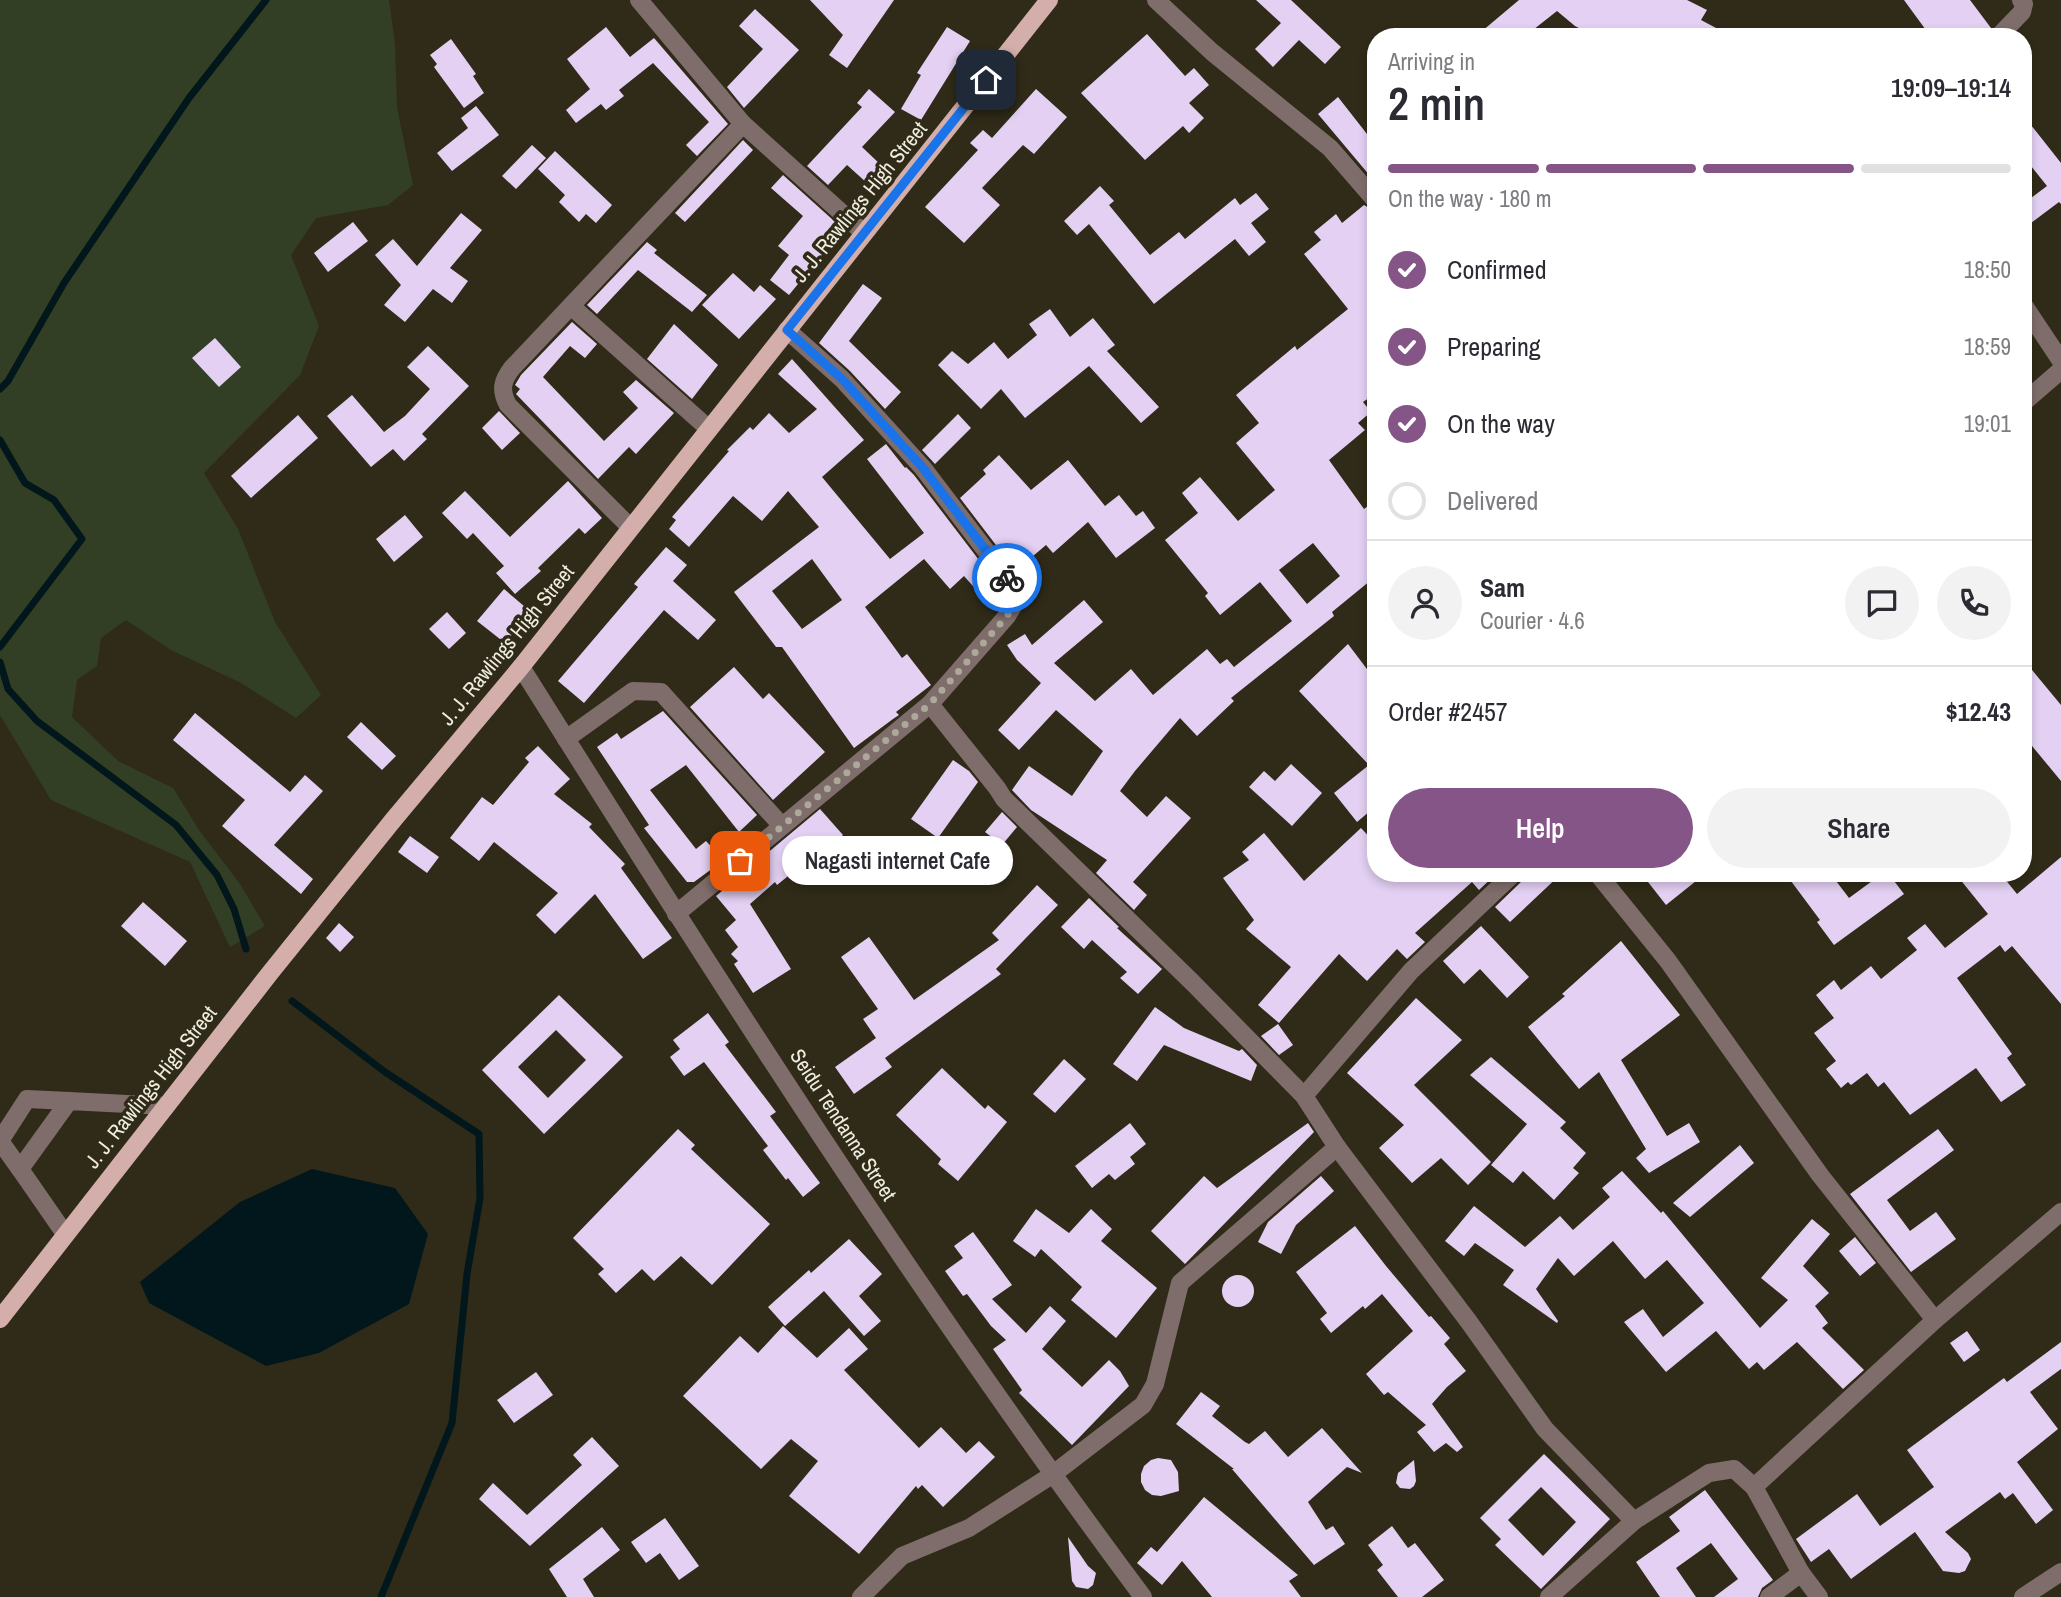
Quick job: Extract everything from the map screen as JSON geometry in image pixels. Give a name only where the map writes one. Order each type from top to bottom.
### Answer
[{"type":"main road","name":"J. J. Rawlings High Street","points":[[0,1319],[394,819],[521,667],[1049,0]]},
{"type":"street","points":[[639,0],[743,124],[864,233]]},
{"type":"street","points":[[1156,0],[1212,52],[1330,148],[1367,191]]},
{"type":"street","points":[[2007,28],[2022,12],[2024,4],[2021,0]]},
{"type":"street","points":[[630,527],[508,405],[502,393],[503,379],[743,124]]},
{"type":"street","points":[[571,306],[709,429]]},
{"type":"street","points":[[2032,318],[2061,361]]},
{"type":"street","points":[[676,914],[930,704],[1007,616],[1016,601],[1012,584],[923,468],[842,379],[787,330]]},
{"type":"street","points":[[2032,395],[2061,370]]},
{"type":"street","name":"Seidu Tendanna Street","points":[[521,667],[676,914],[921,1286],[1052,1475],[1143,1597]]},
{"type":"street","points":[[566,738],[633,691],[660,692],[782,826]]},
{"type":"street","points":[[930,704],[1004,799],[1192,982],[1304,1097],[1337,1147],[1469,1322],[1545,1429],[1634,1521]]},
{"type":"street","points":[[1304,1097],[1411,971],[1505,882]]},
{"type":"street","points":[[1605,882],[1668,961],[1820,1175],[1935,1320]]},
{"type":"street","points":[[65,1234],[0,1141],[27,1099],[166,1106]]},
{"type":"street","points":[[20,1170],[69,1101]]},
{"type":"street","points":[[860,1597],[902,1556],[969,1528],[1052,1475],[1143,1405],[1155,1384],[1181,1283],[1337,1147]]},
{"type":"street","points":[[1755,1487],[1935,1320],[2061,1212]]},
{"type":"street","points":[[1549,1597],[1634,1521],[1709,1473],[1734,1469],[1755,1487],[1801,1573],[1819,1597]]},
{"type":"street","points":[[2023,1597],[2061,1572]]},
{"type":"street","points":[[1769,1597],[1801,1573]]},
{"type":"green space","points":[[0,0],[389,0],[395,44],[397,108],[413,185],[388,205],[316,218],[291,255],[319,326],[300,375],[204,473],[238,529],[275,622],[321,695],[296,718],[241,683],[171,650],[126,620],[101,638],[97,666],[77,680],[72,717],[118,761],[173,788],[199,830],[240,884],[265,926],[230,947],[190,862],[51,800],[0,715]]},
{"type":"water","points":[[312,1169],[395,1188],[428,1234],[409,1304],[319,1353],[266,1366],[149,1303],[140,1282],[240,1202]]},
{"type":"building","points":[[810,0],[894,0],[847,68],[829,55],[843,35]]},
{"type":"building","points":[[1256,0],[1291,0],[1341,47],[1325,64],[1299,40],[1273,67],[1255,49],[1281,23]]},
{"type":"building","points":[[1519,0],[1687,0],[1707,10],[1701,20],[1716,28],[1579,28],[1557,11],[1535,28],[1486,28]]},
{"type":"building","points":[[1904,0],[1970,0],[1991,28],[1924,28]]},
{"type":"building","points":[[755,9],[799,50],[744,108],[727,87],[763,49],[739,26]]},
{"type":"building","points":[[606,27],[630,57],[654,38],[728,124],[697,156],[686,145],[709,122],[653,63],[619,90],[624,96],[606,110],[601,104],[576,123],[566,110],[590,89],[567,59]]},
{"type":"building","points":[[947,27],[970,41],[921,120],[901,109],[921,75],[917,73]]},
{"type":"building","points":[[1147,34],[1185,76],[1194,68],[1209,85],[1189,103],[1204,118],[1189,133],[1183,126],[1145,160],[1081,93]]},
{"type":"building","points":[[451,39],[476,74],[473,76],[484,93],[464,108],[434,67],[437,64],[430,55]]},
{"type":"building","points":[[869,89],[895,112],[862,147],[882,166],[867,183],[847,165],[828,185],[807,166],[862,107],[857,103]]},
{"type":"building","points":[[1036,89],[1067,117],[1034,154],[1023,145],[982,188],[1000,205],[964,243],[925,207],[978,150],[970,143],[983,130],[992,138]]},
{"type":"building","points":[[1338,97],[1367,134],[1367,172],[1318,114]]},
{"type":"building","points":[[476,106],[499,135],[452,171],[437,153],[468,128],[461,118]]},
{"type":"building","points":[[2032,126],[2061,163],[2061,204],[2059,202],[2032,222],[2032,197],[2047,186],[2032,167]]},
{"type":"building","points":[[743,140],[753,150],[685,222],[675,213]]},
{"type":"building","points":[[532,145],[546,158],[516,189],[502,176]]},
{"type":"building","points":[[555,151],[612,205],[596,223],[586,214],[579,222],[559,202],[565,195],[538,169]]},
{"type":"building","points":[[783,175],[843,229],[789,295],[770,280],[789,255],[778,246],[803,216],[771,188]]},
{"type":"building","points":[[1100,186],[1114,201],[1109,205],[1150,255],[1179,232],[1185,239],[1235,198],[1240,205],[1256,193],[1269,209],[1251,223],[1266,242],[1249,256],[1235,239],[1154,304],[1089,224],[1077,235],[1064,221]]},
{"type":"building","points":[[1364,205],[1367,207],[1367,399],[1363,402],[1367,407],[1367,415],[1358,423],[1365,430],[1329,460],[1364,509],[1367,507],[1367,583],[1332,612],[1334,616],[1231,698],[1234,701],[1197,736],[1180,718],[1120,791],[1147,817],[1166,796],[1191,818],[1133,882],[1147,895],[1134,910],[1096,873],[1107,860],[1031,810],[1012,790],[1029,766],[1072,796],[1103,751],[1056,710],[1019,750],[998,730],[1041,683],[1017,660],[1007,645],[1025,634],[1032,645],[1084,600],[1103,622],[1054,663],[1095,701],[1131,669],[1153,695],[1207,649],[1220,664],[1227,659],[1234,667],[1292,621],[1260,582],[1220,615],[1205,596],[1208,593],[1165,540],[1198,513],[1182,493],[1200,477],[1238,521],[1275,490],[1236,443],[1259,423],[1236,395],[1295,346],[1297,350],[1348,309],[1304,254],[1321,240],[1314,232],[1336,214],[1342,223]],"holes":[[[1313,543],[1340,576],[1307,604],[1279,570]]]},
{"type":"building","points":[[461,213],[482,230],[450,268],[468,281],[452,303],[433,289],[405,322],[384,305],[401,285],[375,255],[393,239],[417,266]]},
{"type":"building","points":[[353,222],[368,241],[328,272],[314,253]]},
{"type":"building","points":[[647,242],[657,250],[654,253],[707,295],[692,312],[638,270],[597,314],[587,305]]},
{"type":"building","points":[[733,273],[754,292],[760,285],[776,299],[739,339],[702,305]]},
{"type":"building","points":[[863,284],[882,298],[849,341],[901,392],[885,409],[850,371],[819,343]]},
{"type":"building","points":[[1050,309],[1070,337],[1093,318],[1115,345],[1107,351],[1159,407],[1141,423],[1089,366],[1025,418],[1001,389],[981,409],[938,365],[952,351],[968,364],[994,342],[1008,359],[1037,335],[1029,324]]},
{"type":"building","points":[[572,322],[597,344],[585,358],[570,346],[543,377],[604,441],[638,408],[623,392],[636,380],[674,413],[636,454],[629,447],[598,479],[516,394],[520,389],[515,385],[521,375]]},
{"type":"building","points":[[674,324],[718,365],[692,399],[647,359]]},
{"type":"building","points":[[215,338],[241,367],[219,387],[192,358]]},
{"type":"building","points":[[428,346],[469,386],[422,434],[427,439],[404,461],[393,449],[371,467],[327,416],[352,395],[384,432],[405,416],[430,389],[407,367]]},
{"type":"building","points":[[792,359],[864,440],[822,477],[890,559],[924,533],[867,459],[886,444],[914,475],[995,581],[980,594],[964,576],[950,589],[924,559],[865,607],[902,658],[907,654],[931,685],[896,712],[899,715],[854,748],[782,647],[776,647],[734,592],[819,527],[788,491],[762,521],[733,496],[689,547],[669,529],[676,520],[672,517],[729,451],[727,450],[750,427],[753,430],[769,413],[789,433],[817,409],[778,374]],"holes":[[[812,559],[842,600],[802,629],[772,591]]]},
{"type":"building","points":[[499,411],[520,433],[502,450],[482,428]]},
{"type":"building","points":[[958,414],[971,428],[935,464],[922,450]]},
{"type":"building","points":[[298,415],[318,438],[251,498],[231,476]]},
{"type":"building","points":[[999,455],[1031,490],[1068,460],[1105,506],[1119,495],[1136,516],[1143,511],[1155,528],[1116,558],[1088,522],[1053,553],[1046,545],[1026,562],[1022,557],[1012,566],[960,498],[986,474],[983,470]]},
{"type":"building","points":[[568,481],[602,518],[585,534],[579,528],[538,568],[541,571],[515,594],[496,573],[504,566],[473,533],[467,539],[442,513],[465,491],[510,537]]},
{"type":"building","points":[[405,515],[423,537],[394,562],[376,539]]},
{"type":"building","points":[[666,547],[687,565],[673,581],[716,620],[698,640],[664,610],[584,703],[558,681],[638,587],[634,584]]},
{"type":"building","points":[[504,589],[531,612],[505,643],[477,621]]},
{"type":"building","points":[[447,612],[466,633],[449,649],[429,629]]},
{"type":"building","points":[[1348,644],[1367,669],[1367,763],[1299,691]]},
{"type":"building","points":[[734,667],[763,699],[769,693],[825,752],[773,800],[690,707]]},
{"type":"building","points":[[2032,670],[2061,705],[2061,781],[2032,746]]},
{"type":"building","points":[[663,711],[757,815],[739,832],[686,765],[650,790],[696,849],[706,841],[724,860],[694,882],[687,882],[644,828],[649,825],[597,747],[617,733],[621,739]]},
{"type":"building","points":[[195,713],[290,792],[305,775],[323,791],[274,845],[313,879],[301,894],[222,826],[245,800],[173,740]]},
{"type":"building","points":[[361,722],[396,756],[382,770],[347,737]]},
{"type":"building","points":[[538,746],[570,779],[554,794],[592,824],[589,827],[625,864],[621,868],[672,938],[643,959],[595,894],[555,934],[536,915],[558,893],[494,842],[479,861],[450,838],[482,797],[493,805],[529,762],[525,758]]},
{"type":"building","points":[[953,760],[969,771],[978,782],[938,838],[911,819]]},
{"type":"building","points":[[1291,764],[1322,793],[1292,826],[1249,787],[1264,771],[1275,781]]},
{"type":"building","points":[[1367,767],[1367,814],[1357,822],[1334,793]]},
{"type":"building","points":[[820,809],[843,835],[821,855],[818,852],[777,885],[775,882],[750,904],[791,969],[753,993],[734,964],[738,961],[731,954],[738,947],[725,930],[736,920],[716,896]]},
{"type":"building","points":[[1002,812],[1017,827],[1002,845],[985,832]]},
{"type":"building","points":[[1361,828],[1367,834],[1367,882],[1472,882],[1415,933],[1425,942],[1407,959],[1397,949],[1367,981],[1339,954],[1279,1023],[1258,1005],[1291,967],[1246,929],[1254,920],[1223,878],[1249,860],[1242,852],[1264,833],[1304,881]]},
{"type":"building","points":[[410,836],[439,857],[427,873],[398,852]]},
{"type":"building","points":[[2061,857],[2061,1004],[2012,946],[2005,952],[2000,945],[1957,978],[2012,1054],[2007,1058],[2026,1085],[2001,1102],[1976,1068],[1910,1115],[1884,1082],[1878,1087],[1867,1073],[1851,1085],[1848,1082],[1841,1088],[1826,1069],[1836,1061],[1814,1033],[1834,1018],[1816,995],[1834,980],[1841,990],[1871,966],[1881,979],[1917,950],[1907,938],[1925,924],[1945,948],[1988,914],[1962,882],[2007,882],[2017,894]]},
{"type":"building","points":[[1472,882],[1487,882],[1479,890]]},
{"type":"building","points":[[1521,882],[1552,882],[1510,922],[1495,907]]},
{"type":"building","points":[[1648,882],[1695,882],[1666,905]]},
{"type":"building","points":[[1792,882],[1837,882],[1849,898],[1871,882],[1895,882],[1904,894],[1834,945],[1817,922],[1820,920]]},
{"type":"building","points":[[1037,885],[1058,905],[996,969],[1001,974],[885,1058],[892,1067],[854,1094],[835,1067],[876,1038],[863,1019],[878,1009],[841,957],[869,937],[914,1000],[999,940],[992,933]]},
{"type":"building","points":[[1089,898],[1162,969],[1138,994],[1120,978],[1127,972],[1092,940],[1084,949],[1061,927]]},
{"type":"building","points":[[143,902],[187,941],[165,966],[121,926]]},
{"type":"building","points":[[339,923],[354,937],[340,952],[326,938]]},
{"type":"building","points":[[1481,926],[1529,977],[1507,998],[1480,969],[1464,984],[1443,961]]},
{"type":"building","points":[[1621,941],[1680,1015],[1621,1060],[1667,1136],[1689,1123],[1700,1142],[1649,1173],[1636,1158],[1646,1149],[1599,1072],[1579,1089],[1528,1027],[1565,996],[1562,994]]},
{"type":"building","points":[[559,995],[623,1057],[544,1134],[482,1070]],"holes":[[[556,1030],[586,1060],[548,1098],[518,1067]]]},
{"type":"building","points":[[1416,998],[1462,1040],[1414,1085],[1491,1162],[1468,1185],[1441,1158],[1412,1183],[1379,1148],[1404,1125],[1347,1073]]},
{"type":"building","points":[[1155,1007],[1184,1028],[1239,1051],[1242,1049],[1257,1065],[1251,1081],[1164,1045],[1137,1081],[1113,1064]]},
{"type":"building","points":[[708,1013],[729,1042],[725,1045],[776,1112],[770,1116],[820,1183],[803,1197],[763,1150],[768,1146],[704,1062],[684,1076],[670,1057],[680,1049],[673,1040]]},
{"type":"building","points":[[1278,1024],[1293,1045],[1279,1055],[1261,1036]]},
{"type":"building","points":[[1491,1057],[1566,1122],[1560,1128],[1586,1153],[1573,1168],[1579,1173],[1554,1200],[1523,1171],[1513,1183],[1491,1165],[1527,1124],[1470,1075]]},
{"type":"building","points":[[1064,1059],[1086,1079],[1055,1113],[1033,1094]]},
{"type":"building","points":[[942,1068],[985,1109],[988,1105],[1007,1122],[958,1181],[938,1164],[941,1159],[896,1115]]},
{"type":"building","points":[[1130,1123],[1146,1144],[1130,1157],[1135,1164],[1115,1180],[1109,1174],[1092,1188],[1075,1166]]},
{"type":"building","points":[[1308,1123],[1314,1132],[1185,1264],[1151,1231],[1204,1176],[1217,1188]]},
{"type":"building","points":[[678,1129],[695,1145],[691,1149],[770,1224],[712,1285],[681,1256],[654,1281],[642,1269],[616,1293],[598,1274],[604,1269],[573,1238]]},
{"type":"building","points":[[1938,1129],[1954,1150],[1887,1200],[1910,1231],[1936,1212],[1956,1239],[1911,1272],[1850,1194]]},
{"type":"building","points":[[1740,1145],[1754,1163],[1690,1217],[1673,1203]]},
{"type":"building","points":[[1622,1171],[1661,1213],[1663,1211],[1760,1328],[1788,1300],[1761,1278],[1812,1219],[1830,1234],[1803,1266],[1829,1293],[1815,1306],[1828,1323],[1822,1328],[1864,1370],[1843,1389],[1797,1342],[1764,1370],[1757,1362],[1749,1369],[1716,1331],[1666,1372],[1624,1322],[1643,1309],[1663,1337],[1704,1303],[1667,1260],[1645,1279],[1613,1241],[1574,1276],[1558,1258],[1536,1289],[1557,1323],[1503,1285],[1514,1270],[1475,1243],[1464,1256],[1445,1241],[1474,1206],[1525,1247],[1560,1216],[1573,1230],[1610,1197],[1602,1188]]},
{"type":"building","points":[[1321,1176],[1334,1191],[1296,1225],[1281,1254],[1258,1242],[1268,1222]]},
{"type":"building","points":[[1036,1209],[1069,1233],[1091,1209],[1112,1229],[1101,1241],[1157,1288],[1116,1338],[1071,1300],[1082,1287],[1041,1249],[1035,1257],[1013,1241]]},
{"type":"building","points":[[1355,1226],[1429,1317],[1431,1316],[1450,1338],[1444,1344],[1466,1371],[1432,1404],[1463,1447],[1457,1452],[1446,1443],[1434,1452],[1417,1432],[1426,1425],[1388,1392],[1384,1395],[1366,1374],[1413,1331],[1382,1294],[1331,1333],[1320,1319],[1327,1313],[1296,1272]]},
{"type":"building","points":[[973,1232],[1012,1285],[992,1299],[1026,1333],[1050,1306],[1066,1321],[1042,1349],[1082,1387],[1109,1360],[1129,1386],[1072,1445],[1019,1393],[1022,1390],[993,1349],[1006,1340],[991,1326],[967,1294],[963,1296],[945,1271],[963,1258],[954,1246]]},
{"type":"building","points":[[1855,1237],[1876,1263],[1860,1276],[1839,1251]]},
{"type":"building","points":[[849,1239],[882,1274],[859,1296],[881,1321],[864,1336],[824,1291],[785,1326],[768,1307]]},
{"type":"building","points":[[1238,1275],[1249,1280],[1254,1291],[1249,1302],[1238,1307],[1227,1302],[1222,1291],[1227,1280]]},
{"type":"building","points":[[783,1326],[817,1358],[849,1328],[868,1349],[844,1370],[919,1448],[941,1427],[966,1453],[979,1441],[995,1457],[943,1507],[922,1485],[918,1489],[916,1486],[859,1554],[789,1496],[818,1461],[791,1439],[761,1469],[683,1396],[740,1336],[758,1353]]},
{"type":"building","points":[[1967,1331],[1980,1350],[1964,1362],[1950,1343]]},
{"type":"building","points":[[2061,1342],[2061,1369],[2030,1392],[2058,1429],[2017,1462],[2053,1510],[2036,1524],[2013,1493],[2005,1499],[2000,1492],[1945,1532],[1971,1559],[1965,1571],[1959,1573],[1943,1571],[1915,1532],[1851,1579],[1829,1549],[1811,1562],[1796,1539],[1857,1494],[1880,1526],[1934,1487],[1907,1450],[2004,1378],[2007,1382]]},
{"type":"building","points":[[536,1372],[553,1395],[514,1423],[497,1400]]},
{"type":"building","points":[[1201,1392],[1220,1406],[1212,1416],[1245,1442],[1249,1444],[1265,1431],[1288,1457],[1322,1428],[1362,1473],[1347,1467],[1308,1502],[1326,1530],[1333,1526],[1345,1544],[1314,1565],[1234,1469],[1176,1424]]},
{"type":"building","points":[[592,1437],[619,1466],[530,1546],[479,1499],[493,1483],[527,1515],[582,1465],[573,1455]]},
{"type":"building","points":[[1544,1454],[1610,1519],[1541,1589],[1495,1545],[1501,1539],[1480,1518]],"holes":[[[1541,1487],[1576,1522],[1543,1556],[1508,1520]]]},
{"type":"building","points":[[1158,1458],[1171,1460],[1178,1472],[1179,1491],[1161,1496],[1152,1495],[1145,1490],[1141,1482],[1144,1466]]},
{"type":"building","points":[[1414,1460],[1414,1486],[1410,1489],[1400,1488],[1396,1483],[1398,1473]]},
{"type":"building","points":[[1705,1490],[1773,1580],[1762,1588],[1758,1597],[1714,1597],[1738,1579],[1711,1543],[1676,1568],[1696,1597],[1660,1597],[1636,1562],[1680,1531],[1669,1517]]},
{"type":"building","points":[[1204,1497],[1298,1575],[1289,1581],[1301,1597],[1212,1597],[1182,1561],[1162,1585],[1137,1563],[1151,1547],[1157,1552]]},
{"type":"building","points":[[665,1518],[699,1566],[679,1580],[660,1553],[646,1563],[631,1542]]},
{"type":"building","points":[[1392,1526],[1408,1548],[1415,1543],[1444,1580],[1422,1597],[1398,1597],[1377,1570],[1383,1565],[1368,1545]]},
{"type":"building","points":[[602,1527],[620,1550],[583,1579],[594,1597],[567,1597],[549,1569]]},
{"type":"building","points":[[1068,1537],[1096,1573],[1093,1585],[1088,1589],[1076,1587],[1072,1581]]},
{"type":"waterway","points":[[0,389],[8,381],[64,283],[189,98],[266,0]]},
{"type":"waterway","points":[[0,440],[25,483],[54,500],[82,539],[0,647]]},
{"type":"waterway","points":[[0,662],[8,689],[37,721],[176,825],[217,875],[234,909],[246,949]]},
{"type":"waterway","points":[[292,1001],[385,1072],[479,1134],[480,1198],[467,1274],[452,1423],[381,1597]]},
{"type":"way so far","points":[[740,861],[930,704],[1007,616],[1016,601],[1012,584],[1007,578]]},
{"type":"place","name":"Nagasti internet Cafe","points":[[740,861]]},
{"type":"route","points":[[986,80],[787,330],[842,379],[923,468],[1007,578]]}]
